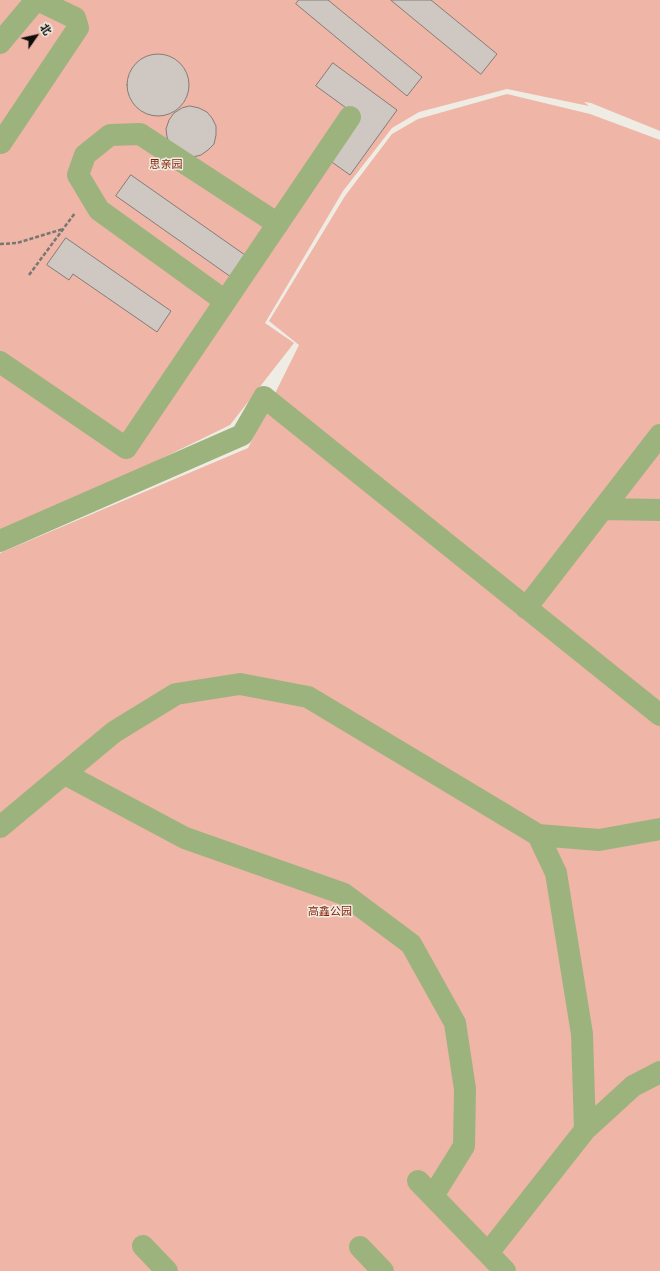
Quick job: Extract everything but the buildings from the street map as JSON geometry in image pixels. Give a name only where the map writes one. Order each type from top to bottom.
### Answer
[{"type":"street","points":[[0,43],[37,0],[75,18],[78,28],[1,143]]},
{"type":"street","points":[[0,362],[126,448],[350,117]]},
{"type":"street","points":[[226,301],[99,210],[78,176],[85,155],[110,135],[140,134],[278,224]]},
{"type":"street","points":[[0,541],[242,435],[264,397],[660,715]]},
{"type":"street","points":[[526,608],[660,435]]},
{"type":"street","points":[[602,509],[660,510]]},
{"type":"street","points":[[0,827],[114,732],[176,694],[240,684],[308,697],[538,835],[599,840],[660,829]]},
{"type":"street","points":[[65,774],[185,838],[344,894],[411,944],[455,1023],[465,1089],[464,1146],[426,1188],[506,1271]]},
{"type":"street","points":[[538,835],[556,873],[582,1034],[585,1130]]},
{"type":"street","points":[[488,1253],[585,1130],[633,1086],[660,1072]]},
{"type":"street","points":[[143,1246],[167,1271]]},
{"type":"street","points":[[360,1247],[383,1271]]},
{"type":"path","points":[[29,275],[89,194]]},
{"type":"path","points":[[0,244],[17,243],[63,229]]},
{"type":"green space","name":"思亲园","points":[[0,0],[660,0],[660,131],[591,103],[584,102],[589,106],[507,89],[419,112],[392,128],[343,191],[265,323],[294,343],[230,425],[142,468],[0,533]]},
{"type":"green space","name":"高鑫公园","points":[[507,94],[590,114],[660,140],[660,1271],[0,1271],[0,553],[248,448],[299,345],[269,321],[345,196],[392,134],[418,119]]}]
